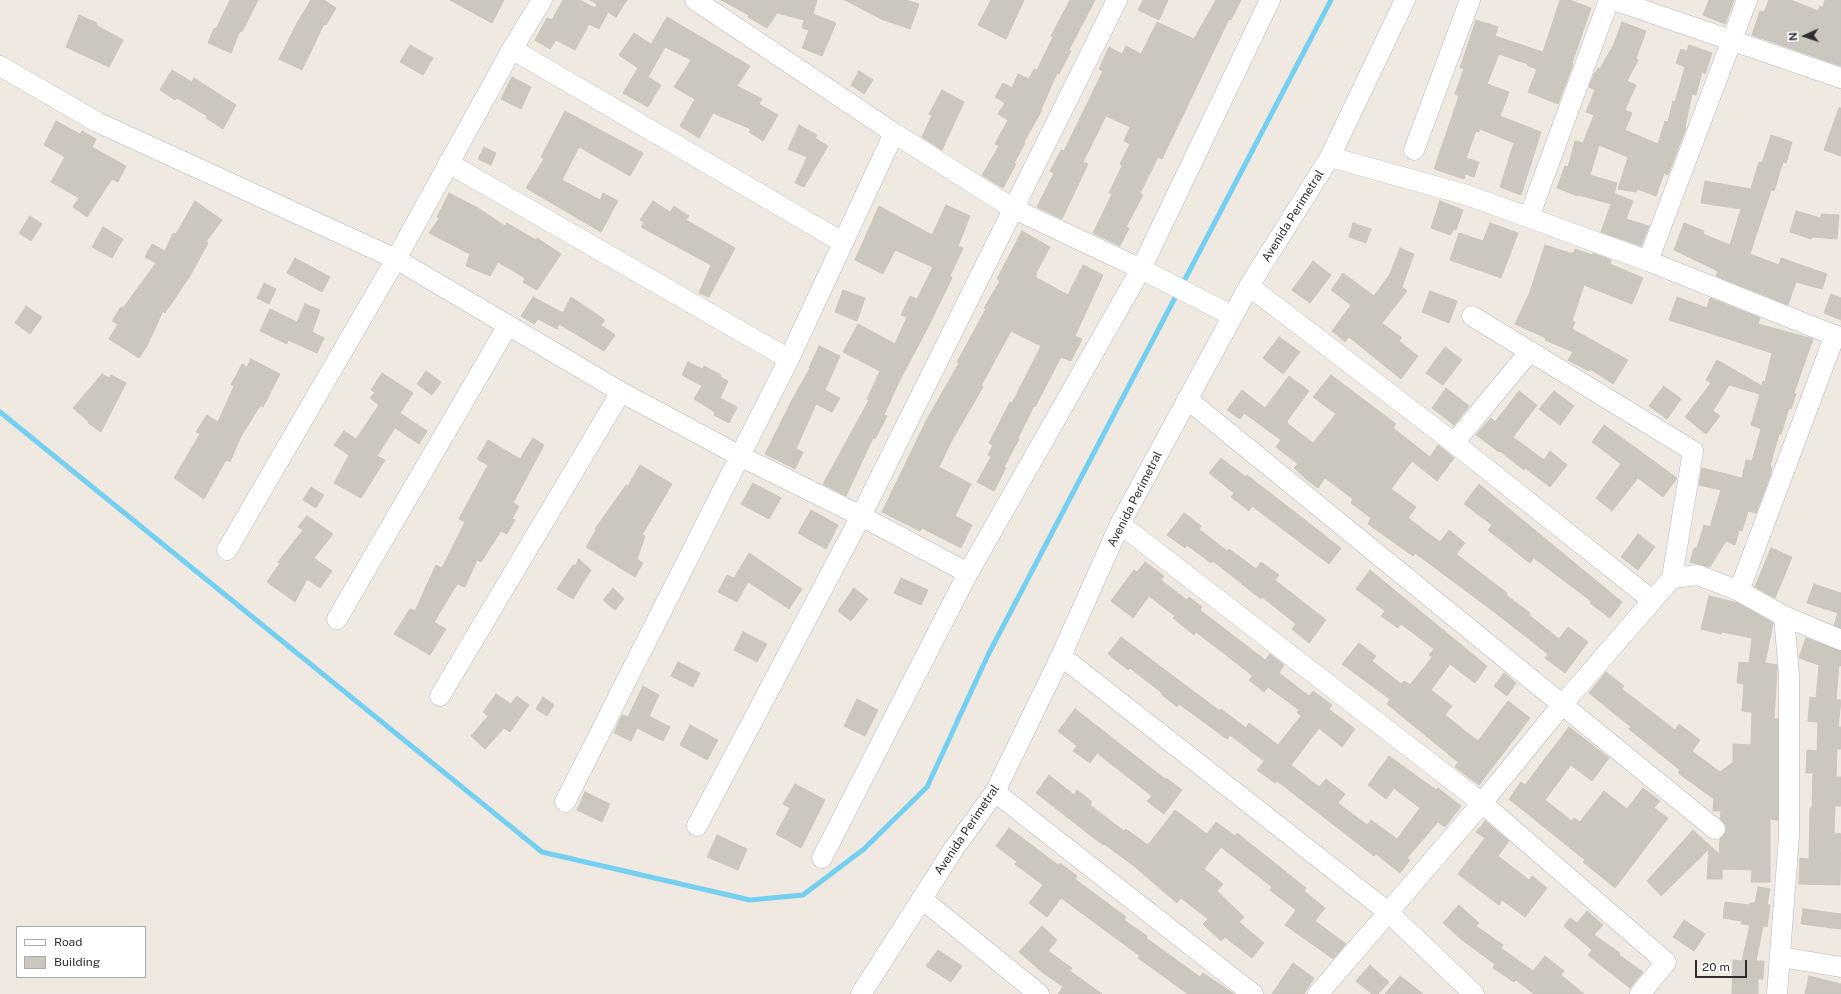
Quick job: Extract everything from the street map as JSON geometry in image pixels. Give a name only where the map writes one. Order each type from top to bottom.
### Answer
[{"type":"street","points":[[227,550],[396,259],[512,49],[542,0]]},
{"type":"street","points":[[695,0],[894,133],[1012,208],[1141,269],[1233,316]]},
{"type":"street","points":[[696,826],[861,516],[1012,208],[1117,0]]},
{"type":"street","points":[[822,858],[968,573],[1141,269],[1270,0]]},
{"type":"street","name":"Avenida Perimetral","points":[[861,994],[953,850],[994,792],[1061,656],[1120,524],[1249,286],[1330,157],[1405,0]]},
{"type":"street","points":[[1414,150],[1470,0]]},
{"type":"street","points":[[1529,217],[1609,0]]},
{"type":"street","points":[[1614,0],[1841,78]]},
{"type":"street","points":[[1648,261],[1747,0]]},
{"type":"street","points":[[512,49],[842,242]]},
{"type":"street","points":[[0,66],[97,122],[396,259],[621,392],[740,456],[861,516],[968,573]]},
{"type":"street","points":[[565,802],[788,359],[894,133]]},
{"type":"street","points":[[1330,157],[1467,195],[1648,261],[1838,336],[1739,591]]},
{"type":"street","points":[[448,163],[788,359]]},
{"type":"street","points":[[1249,286],[1454,443],[1652,600]]},
{"type":"street","points":[[1318,994],[1482,803],[1562,705],[1672,578],[1693,452],[1472,316]]},
{"type":"street","points":[[338,619],[508,325]]},
{"type":"street","points":[[1454,443],[1530,351]]},
{"type":"street","points":[[440,696],[621,392]]},
{"type":"street","points":[[1187,399],[1715,829]]},
{"type":"street","points":[[1120,524],[1482,803],[1666,962],[1640,994]]},
{"type":"street","points":[[1672,578],[1698,575],[1739,591],[1784,616],[1841,640]]},
{"type":"street","points":[[1777,994],[1789,836],[1789,675],[1784,616]]},
{"type":"street","points":[[1061,656],[1388,912],[1474,994]]},
{"type":"street","points":[[994,792],[1253,994]]},
{"type":"street","points":[[922,899],[1039,994]]},
{"type":"street","points":[[1780,957],[1841,967]]},
{"type":"building","points":[[230,0],[258,0],[242,32],[240,31],[231,53],[208,43],[214,28],[216,29]]},
{"type":"building","points":[[311,0],[324,0],[336,8],[326,25],[324,24],[302,70],[279,59],[297,23]]},
{"type":"building","points":[[450,0],[504,0],[492,23]]},
{"type":"building","points":[[563,0],[580,0],[595,8],[597,4],[590,0],[627,0],[616,17],[608,12],[599,29],[589,24],[575,50],[556,40],[550,49],[535,40],[547,18],[552,20]]},
{"type":"building","points":[[721,0],[817,0],[813,14],[836,23],[822,56],[802,48],[809,30],[802,28],[804,20],[777,13],[767,28],[748,17],[749,15]]},
{"type":"building","points":[[845,0],[906,0],[919,4],[910,29],[881,19]]},
{"type":"building","points":[[991,0],[1024,0],[1006,39],[978,25]]},
{"type":"building","points":[[1070,0],[1095,0],[1069,50],[1071,51],[1059,74],[1057,73],[1042,110],[1024,142],[1025,143],[1014,163],[1016,164],[1003,188],[982,175],[999,146],[995,144],[1008,120],[998,114],[1005,103],[995,97],[1003,83],[1012,88],[1018,74],[1029,79],[1034,69],[1037,70],[1053,37],[1051,36]]},
{"type":"building","points":[[1143,0],[1168,0],[1159,20],[1138,10]]},
{"type":"building","points":[[1216,0],[1241,0],[1231,20],[1229,19],[1162,159],[1158,157],[1140,193],[1143,195],[1126,227],[1129,228],[1120,246],[1093,233],[1112,194],[1109,193],[1122,166],[1120,164],[1130,144],[1124,141],[1130,127],[1106,116],[1083,162],[1088,164],[1062,219],[1037,207],[1054,173],[1050,171],[1061,150],[1064,151],[1103,71],[1099,69],[1109,47],[1122,54],[1126,46],[1141,54],[1157,22],[1194,39]]},
{"type":"building","points":[[1560,0],[1569,0],[1591,8],[1558,104],[1528,92],[1537,69],[1528,66],[1528,64],[1499,54],[1487,84],[1509,92],[1500,116],[1541,132],[1521,195],[1500,187],[1514,143],[1480,129],[1479,132],[1476,131],[1466,158],[1479,162],[1474,177],[1465,174],[1464,179],[1434,169],[1459,96],[1455,94],[1464,69],[1460,68],[1476,20],[1498,27],[1495,36],[1543,52]]},
{"type":"building","points":[[1709,0],[1734,0],[1725,24],[1703,15]]},
{"type":"building","points":[[1769,0],[1791,0],[1818,11],[1820,6],[1823,7],[1825,0],[1841,0],[1841,66],[1752,35],[1760,11],[1764,12]]},
{"type":"building","points":[[79,15],[97,23],[96,25],[123,40],[109,67],[66,47]]},
{"type":"building","points":[[667,17],[750,66],[737,86],[762,99],[759,104],[778,115],[763,141],[749,132],[751,129],[713,113],[699,138],[680,126],[695,99],[674,87],[691,60],[665,47],[648,77],[661,85],[648,107],[623,93],[638,68],[619,55],[634,33],[651,44]]},
{"type":"building","points":[[1622,22],[1646,31],[1636,58],[1638,60],[1627,81],[1636,85],[1625,110],[1632,113],[1625,130],[1658,144],[1665,121],[1668,122],[1673,101],[1675,102],[1685,67],[1676,63],[1681,49],[1687,51],[1689,45],[1712,53],[1705,74],[1702,72],[1696,95],[1692,94],[1686,128],[1668,175],[1664,173],[1656,196],[1637,189],[1636,192],[1618,189],[1628,157],[1599,145],[1590,175],[1617,183],[1612,201],[1615,194],[1633,201],[1626,219],[1649,226],[1641,246],[1601,232],[1611,204],[1579,195],[1578,196],[1557,188],[1565,166],[1568,167],[1575,141],[1583,143],[1594,115],[1586,112],[1595,90],[1589,87],[1595,72],[1596,73],[1598,68],[1600,69],[1614,44]]},
{"type":"building","points":[[410,45],[433,58],[423,75],[400,62]]},
{"type":"building","points":[[172,70],[192,82],[194,78],[236,105],[223,129],[206,118],[207,116],[177,98],[175,100],[160,90]]},
{"type":"building","points":[[859,71],[873,80],[864,94],[851,85]]},
{"type":"building","points":[[512,77],[531,87],[521,109],[501,99]]},
{"type":"building","points":[[942,90],[964,102],[942,150],[922,137],[932,115],[929,114]]},
{"type":"building","points":[[1839,108],[1841,108],[1841,156],[1824,150]]},
{"type":"building","points":[[565,111],[643,153],[630,176],[579,147],[562,180],[600,200],[603,193],[618,201],[601,232],[526,188],[544,159],[541,157]]},
{"type":"building","points":[[56,121],[80,134],[82,131],[96,139],[92,147],[126,166],[118,182],[112,179],[87,217],[73,207],[79,198],[51,182],[65,157],[44,145]]},
{"type":"building","points":[[799,125],[817,135],[815,138],[828,146],[804,187],[795,183],[807,157],[788,149]]},
{"type":"building","points":[[1771,135],[1792,142],[1786,163],[1783,162],[1774,191],[1771,190],[1750,254],[1779,265],[1781,258],[1827,274],[1822,289],[1796,282],[1788,305],[1716,276],[1718,271],[1674,250],[1684,223],[1704,231],[1703,234],[1730,245],[1741,209],[1701,203],[1705,181],[1751,189],[1759,162],[1762,163]]},
{"type":"building","points":[[484,147],[496,153],[491,165],[478,159]]},
{"type":"building","points":[[449,193],[478,208],[505,226],[507,223],[536,240],[537,238],[561,254],[537,290],[523,282],[525,278],[498,262],[490,276],[466,266],[470,254],[429,233],[439,219],[437,217]]},
{"type":"building","points":[[195,201],[222,220],[206,242],[208,243],[190,276],[165,313],[163,311],[147,346],[139,358],[109,339],[118,324],[112,321],[121,307],[123,308],[156,263],[145,257],[152,244],[165,251],[173,233],[176,234]]},
{"type":"building","points":[[653,201],[670,212],[674,206],[689,216],[686,220],[735,248],[709,297],[699,293],[711,265],[641,227],[644,222],[640,220]]},
{"type":"building","points":[[1440,201],[1463,210],[1456,230],[1454,229],[1450,235],[1431,228]]},
{"type":"building","points":[[946,205],[970,216],[958,246],[963,248],[950,276],[952,278],[899,382],[884,415],[887,416],[875,439],[873,438],[846,496],[823,484],[869,400],[867,399],[880,371],[843,352],[858,324],[895,344],[907,317],[901,315],[910,296],[917,299],[933,267],[895,250],[883,274],[855,260],[879,206],[932,235]]},
{"type":"building","points":[[1796,211],[1821,218],[1821,214],[1839,215],[1837,239],[1812,237],[1811,239],[1790,232]]},
{"type":"building","points":[[30,216],[42,224],[31,241],[19,233]]},
{"type":"building","points":[[1353,223],[1371,229],[1366,243],[1349,237]]},
{"type":"building","points":[[1490,223],[1518,233],[1501,278],[1450,260],[1459,233],[1483,241]]},
{"type":"building","points":[[103,227],[123,239],[112,258],[92,247]]},
{"type":"building","points":[[1022,231],[1050,247],[1035,277],[1068,295],[1083,265],[1103,275],[1075,336],[1082,339],[1071,361],[1061,357],[1018,438],[1019,439],[1004,467],[1006,468],[994,491],[977,482],[991,457],[988,455],[993,445],[989,443],[1010,402],[1012,403],[1041,346],[1011,331],[981,386],[983,387],[951,442],[939,467],[971,484],[955,516],[972,525],[961,548],[922,528],[920,531],[882,512],[927,419],[959,363],[957,362],[986,309],[984,308],[1000,281],[997,279]]},
{"type":"building","points":[[1545,245],[1573,254],[1575,249],[1592,255],[1593,253],[1611,260],[1610,264],[1643,278],[1632,304],[1584,285],[1572,321],[1575,322],[1572,329],[1628,360],[1613,384],[1590,369],[1589,371],[1568,360],[1573,352],[1545,340],[1546,338],[1515,324],[1530,292]]},
{"type":"building","points":[[1400,248],[1414,254],[1402,287],[1407,291],[1382,323],[1402,338],[1399,341],[1418,356],[1401,379],[1349,337],[1345,342],[1332,331],[1351,305],[1331,290],[1343,273],[1374,296],[1390,274]]},
{"type":"building","points":[[295,258],[330,277],[322,292],[287,273]]},
{"type":"building","points":[[1313,261],[1331,275],[1310,303],[1292,290]]},
{"type":"building","points":[[264,283],[276,289],[269,304],[257,298]]},
{"type":"building","points":[[843,290],[865,298],[857,321],[835,312]]},
{"type":"building","points":[[1430,291],[1457,301],[1449,323],[1422,312]]},
{"type":"building","points":[[1831,294],[1841,298],[1841,320],[1824,313]]},
{"type":"building","points":[[533,297],[563,313],[571,297],[605,320],[601,325],[615,335],[604,351],[559,324],[557,329],[538,319],[534,324],[521,316]]},
{"type":"building","points":[[1677,297],[1707,308],[1710,298],[1760,318],[1758,324],[1813,339],[1794,393],[1796,394],[1791,409],[1789,408],[1781,434],[1779,434],[1770,466],[1772,467],[1770,476],[1756,513],[1748,511],[1742,531],[1739,530],[1735,545],[1726,541],[1710,567],[1690,562],[1694,548],[1697,548],[1704,525],[1710,527],[1721,490],[1699,485],[1702,468],[1742,478],[1746,460],[1752,461],[1761,429],[1751,425],[1760,394],[1729,385],[1713,411],[1720,416],[1706,434],[1685,417],[1711,383],[1706,380],[1717,360],[1762,386],[1763,381],[1765,382],[1772,353],[1669,320]]},
{"type":"building","points":[[305,304],[320,310],[312,332],[324,338],[317,353],[288,340],[287,344],[260,331],[270,309],[297,322]]},
{"type":"building","points":[[26,306],[42,317],[30,334],[15,323]]},
{"type":"building","points":[[1279,337],[1300,352],[1283,374],[1263,358]]},
{"type":"building","points":[[819,346],[840,356],[825,390],[840,398],[832,412],[816,404],[796,449],[803,452],[795,469],[765,454],[810,368]]},
{"type":"building","points":[[1445,347],[1462,360],[1443,385],[1426,373]]},
{"type":"building","points":[[251,359],[280,374],[263,407],[260,406],[241,436],[230,462],[226,460],[204,499],[174,478],[200,434],[196,432],[207,415],[218,422],[234,386],[231,385],[242,364],[247,367]]},
{"type":"building","points":[[688,362],[702,369],[704,366],[721,375],[720,377],[728,381],[720,398],[737,407],[729,423],[714,415],[715,412],[694,399],[702,386],[682,375]]},
{"type":"building","points":[[426,371],[441,382],[432,395],[417,384]]},
{"type":"building","points":[[382,373],[413,393],[400,413],[427,431],[419,444],[395,428],[377,456],[385,460],[361,498],[334,483],[349,455],[334,445],[344,431],[356,439],[379,405],[370,398],[375,392],[371,390]]},
{"type":"building","points":[[102,374],[109,378],[111,375],[126,383],[101,432],[88,423],[89,422],[73,408]]},
{"type":"building","points":[[1331,375],[1396,424],[1393,428],[1430,457],[1438,445],[1454,458],[1437,481],[1412,461],[1391,489],[1416,507],[1408,518],[1440,542],[1449,530],[1465,543],[1456,554],[1507,593],[1506,595],[1530,613],[1529,615],[1559,639],[1568,627],[1588,642],[1565,673],[1545,658],[1548,654],[1493,611],[1415,553],[1413,556],[1368,524],[1371,518],[1351,503],[1353,499],[1325,478],[1318,488],[1306,479],[1294,468],[1298,464],[1276,447],[1281,440],[1244,413],[1240,419],[1227,410],[1242,390],[1265,408],[1289,376],[1309,391],[1287,421],[1288,424],[1313,443],[1336,414],[1313,397]]},
{"type":"building","points":[[1664,386],[1681,399],[1667,419],[1649,406]]},
{"type":"building","points":[[1446,388],[1469,406],[1454,425],[1432,408]]},
{"type":"building","points":[[1519,391],[1537,405],[1513,437],[1544,460],[1550,451],[1567,465],[1550,487],[1476,435],[1491,418],[1495,422]]},
{"type":"building","points":[[1554,391],[1574,406],[1560,425],[1539,409]]},
{"type":"building","points":[[1604,425],[1677,478],[1663,497],[1638,478],[1612,511],[1596,498],[1621,464],[1592,442]]},
{"type":"building","points":[[533,438],[544,445],[513,503],[519,506],[512,519],[515,520],[507,534],[501,531],[481,562],[477,560],[465,587],[457,584],[434,622],[446,629],[430,655],[394,634],[410,609],[415,611],[436,565],[442,568],[465,522],[459,519],[488,465],[477,459],[488,440],[520,459]]},
{"type":"building","points":[[1221,458],[1246,477],[1247,475],[1341,548],[1329,564],[1252,506],[1249,511],[1231,497],[1234,493],[1209,473]]},
{"type":"building","points":[[640,465],[672,484],[642,535],[645,536],[637,559],[643,563],[635,577],[586,547],[596,530],[595,529],[626,485],[628,486]]},
{"type":"building","points":[[753,483],[781,498],[769,519],[741,504]]},
{"type":"building","points":[[1479,484],[1622,602],[1610,618],[1590,603],[1591,601],[1534,558],[1530,563],[1488,530],[1492,525],[1464,504]]},
{"type":"building","points":[[311,487],[324,495],[316,508],[303,500]]},
{"type":"building","points":[[811,510],[838,525],[826,549],[798,533]]},
{"type":"building","points":[[1184,513],[1201,526],[1199,529],[1227,551],[1229,549],[1256,569],[1261,562],[1279,575],[1275,580],[1326,620],[1309,643],[1292,629],[1296,624],[1262,597],[1261,599],[1213,561],[1211,563],[1187,545],[1185,548],[1167,535]]},
{"type":"building","points":[[307,516],[333,534],[314,558],[332,571],[320,588],[307,579],[295,602],[267,582],[280,563],[278,562],[303,530],[298,527]]},
{"type":"building","points":[[1638,534],[1655,547],[1638,570],[1621,557]]},
{"type":"building","points":[[1771,548],[1792,557],[1775,598],[1755,587]]},
{"type":"building","points":[[749,553],[802,589],[789,609],[748,582],[737,602],[718,592],[727,575],[734,578]]},
{"type":"building","points":[[579,559],[591,570],[573,599],[557,589],[573,565],[575,566]]},
{"type":"building","points":[[1145,562],[1164,576],[1161,580],[1187,600],[1189,597],[1202,607],[1200,610],[1265,660],[1270,654],[1284,665],[1279,673],[1309,696],[1313,691],[1332,705],[1329,709],[1355,729],[1342,747],[1319,728],[1291,765],[1319,787],[1326,779],[1345,794],[1338,803],[1367,825],[1371,820],[1397,839],[1420,808],[1394,788],[1386,799],[1368,785],[1389,756],[1436,790],[1438,788],[1461,806],[1445,827],[1438,822],[1407,858],[1410,860],[1400,873],[1376,854],[1374,856],[1277,781],[1275,783],[1257,770],[1264,761],[1230,735],[1227,739],[1179,704],[1177,707],[1130,668],[1128,670],[1108,654],[1121,637],[1220,711],[1221,709],[1246,728],[1249,723],[1278,745],[1301,716],[1297,712],[1299,710],[1268,687],[1264,692],[1249,680],[1253,676],[1196,632],[1194,635],[1173,618],[1175,616],[1149,596],[1133,618],[1111,601],[1134,570],[1137,572]]},
{"type":"building","points":[[1370,570],[1487,666],[1475,683],[1450,664],[1431,690],[1452,706],[1445,715],[1478,741],[1508,701],[1530,718],[1479,785],[1455,767],[1458,762],[1387,704],[1390,699],[1342,664],[1359,643],[1376,656],[1372,661],[1401,684],[1404,681],[1410,685],[1432,657],[1429,655],[1434,649],[1401,624],[1398,628],[1381,616],[1385,611],[1356,589]]},
{"type":"building","points":[[901,578],[928,590],[921,605],[894,593]]},
{"type":"building","points":[[1814,584],[1841,593],[1841,628],[1834,625],[1838,613],[1807,603]]},
{"type":"building","points":[[613,588],[624,599],[615,610],[603,600]]},
{"type":"building","points":[[854,588],[868,599],[851,621],[838,611]]},
{"type":"building","points":[[1709,596],[1738,603],[1773,623],[1765,663],[1777,665],[1774,719],[1778,719],[1778,820],[1770,819],[1770,882],[1751,882],[1752,870],[1722,869],[1722,879],[1707,879],[1709,849],[1661,896],[1647,881],[1693,830],[1719,854],[1720,839],[1726,831],[1726,825],[1720,819],[1721,811],[1713,811],[1714,799],[1678,773],[1680,770],[1629,729],[1631,727],[1589,693],[1606,672],[1624,686],[1622,689],[1675,730],[1679,724],[1700,740],[1692,751],[1720,772],[1733,762],[1733,744],[1751,745],[1752,712],[1742,711],[1744,684],[1737,683],[1739,662],[1749,663],[1752,638],[1722,632],[1721,634],[1701,629]]},
{"type":"building","points":[[743,632],[767,644],[757,662],[734,650]]},
{"type":"building","points":[[1806,638],[1841,651],[1841,666],[1839,665],[1836,700],[1841,700],[1838,727],[1841,727],[1841,749],[1837,749],[1836,777],[1841,777],[1841,806],[1835,806],[1834,833],[1841,834],[1840,885],[1799,884],[1800,858],[1809,859],[1810,808],[1812,808],[1813,773],[1806,773],[1807,750],[1817,751],[1818,722],[1808,721],[1810,697],[1816,698],[1819,665],[1799,658]]},
{"type":"building","points":[[678,662],[700,673],[693,687],[671,676]]},
{"type":"building","points":[[1504,673],[1516,683],[1507,696],[1494,686]]},
{"type":"building","points":[[643,686],[659,695],[649,716],[670,727],[663,741],[637,728],[631,741],[614,733],[622,715],[628,717]]},
{"type":"building","points":[[496,694],[511,704],[517,696],[529,705],[510,732],[504,728],[485,749],[471,736],[488,716],[483,712]]},
{"type":"building","points":[[543,697],[554,705],[547,716],[536,709]]},
{"type":"building","points":[[857,699],[878,710],[865,736],[844,726]]},
{"type":"building","points":[[1075,709],[1165,779],[1166,778],[1182,790],[1164,814],[1147,801],[1152,796],[1097,753],[1090,763],[1073,751],[1077,746],[1058,731]]},
{"type":"building","points":[[690,725],[718,740],[707,760],[680,745]]},
{"type":"building","points":[[1569,727],[1609,758],[1592,781],[1571,765],[1545,800],[1572,821],[1574,818],[1580,822],[1604,791],[1627,809],[1643,788],[1660,801],[1654,808],[1668,818],[1615,888],[1583,862],[1585,860],[1509,799],[1521,782],[1525,785]]},
{"type":"building","points":[[1049,775],[1074,795],[1077,790],[1092,802],[1090,805],[1124,831],[1126,829],[1148,845],[1175,810],[1207,834],[1216,822],[1235,836],[1237,833],[1306,888],[1304,891],[1325,908],[1315,921],[1346,944],[1333,959],[1285,925],[1296,910],[1270,890],[1272,887],[1221,847],[1204,869],[1223,884],[1217,891],[1244,917],[1239,922],[1264,943],[1252,958],[1225,937],[1221,941],[1203,924],[1208,919],[1181,898],[1177,903],[1134,866],[1104,844],[1103,845],[1036,793]]},
{"type":"building","points":[[795,784],[825,800],[801,848],[776,834],[790,808],[783,804]]},
{"type":"building","points":[[585,792],[610,804],[602,822],[577,810]]},
{"type":"building","points":[[1485,821],[1509,841],[1498,856],[1529,880],[1532,876],[1547,888],[1525,917],[1502,900],[1499,905],[1458,874],[1485,838],[1476,832]]},
{"type":"building","points":[[1009,828],[1058,865],[1060,863],[1077,876],[1075,879],[1126,917],[1124,920],[1147,936],[1146,938],[1200,977],[1203,973],[1234,994],[1188,994],[1138,958],[1140,956],[1061,898],[1047,917],[1029,903],[1043,885],[1015,864],[1017,862],[996,846]]},
{"type":"building","points":[[717,835],[747,849],[738,870],[707,857]]},
{"type":"building","points":[[1758,887],[1770,889],[1767,905],[1770,905],[1767,927],[1763,926],[1756,961],[1764,961],[1763,979],[1758,979],[1758,994],[1732,994],[1733,960],[1742,961],[1750,925],[1741,924],[1742,921],[1723,918],[1725,902],[1750,905],[1750,903],[1755,903]]},
{"type":"building","points":[[1459,905],[1479,923],[1476,926],[1503,945],[1501,948],[1533,971],[1545,956],[1564,971],[1561,975],[1584,994],[1534,994],[1516,980],[1514,982],[1493,968],[1495,964],[1462,940],[1443,923]]},
{"type":"building","points":[[1803,909],[1841,914],[1841,929],[1801,924]]},
{"type":"building","points":[[1587,911],[1603,925],[1594,935],[1620,953],[1619,955],[1643,972],[1630,988],[1588,955],[1592,950],[1564,926],[1570,918],[1577,923]]},
{"type":"building","points":[[1684,920],[1705,934],[1694,951],[1673,937]]},
{"type":"building","points":[[1042,926],[1057,940],[1048,951],[1072,968],[1070,971],[1102,994],[1058,994],[1063,987],[1042,972],[1019,952]]},
{"type":"building","points":[[938,950],[962,966],[951,982],[926,966]]},
{"type":"building","points":[[1293,963],[1314,978],[1304,994],[1272,994]]},
{"type":"building","points":[[1370,965],[1389,982],[1378,994],[1372,994],[1356,981]]},
{"type":"building","points":[[1400,976],[1423,994],[1385,994]]},
{"type":"building","points":[[1809,976],[1841,984],[1841,994],[1805,994]]},
{"type":"waterway","points":[[1182,285],[1331,0]]},
{"type":"waterway","points":[[0,412],[542,852],[750,900],[803,895],[864,849],[927,787],[988,655],[1178,292]]}]
